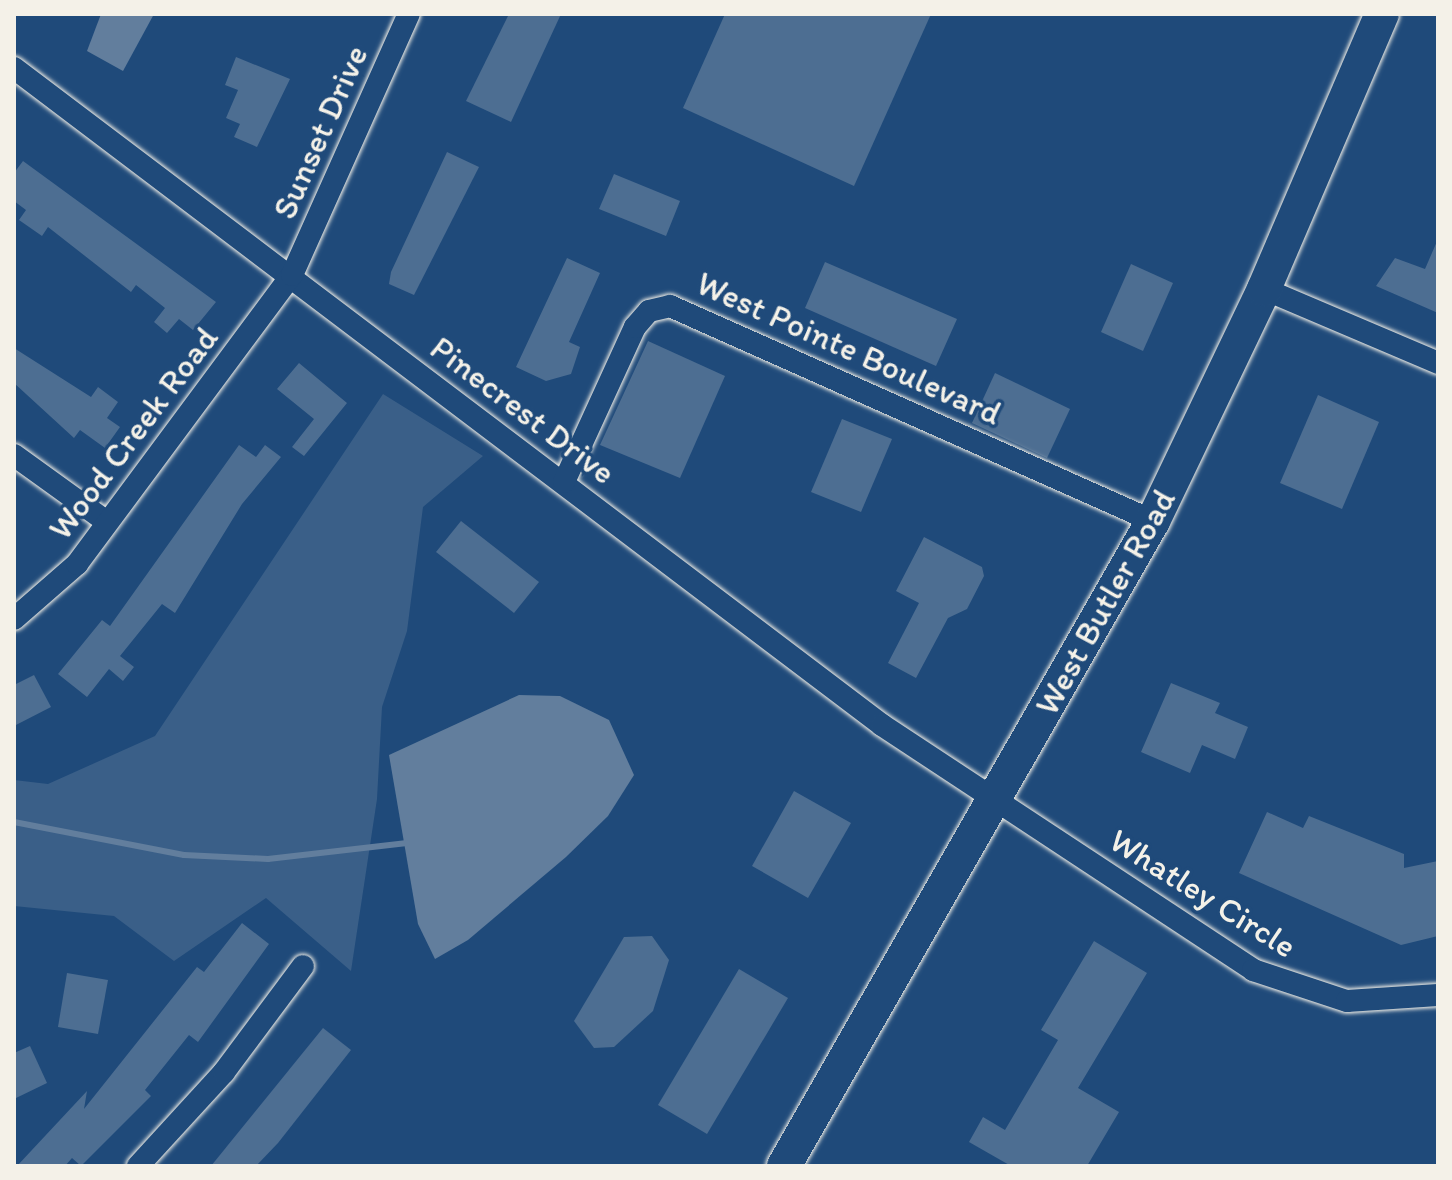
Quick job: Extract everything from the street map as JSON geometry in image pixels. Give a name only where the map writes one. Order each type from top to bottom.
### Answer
[{"type":"main road","name":"West Butler Road","points":[[784,1166],[1153,521],[1264,289],[1382,14]]},
{"type":"street","name":"Sunset Drive","points":[[292,275],[409,14]]},
{"type":"street","name":"Pinecrest Drive","points":[[14,68],[292,275],[882,725],[995,801]]},
{"type":"street","name":"Wood Creek Road","points":[[14,619],[77,564],[104,520],[292,275]]},
{"type":"street","points":[[1264,289],[1438,363]]},
{"type":"street","name":"West Pointe Boulevard","points":[[564,482],[635,327],[649,311],[670,306],[1153,521]]},
{"type":"street","points":[[14,455],[104,520]]},
{"type":"street","name":"Whatley Circle","points":[[995,801],[1270,979],[1347,1001],[1438,995]]},
{"type":"street","points":[[138,1166],[224,1072],[303,966]]},
{"type":"shaded area","points":[[101,14],[154,14],[123,71],[87,51]]},
{"type":"shaded area","points":[[383,394],[483,456],[423,507],[407,631],[382,707],[377,799],[351,971],[266,898],[174,961],[114,916],[14,906],[14,780],[48,784],[155,736]]},
{"type":"shaded area","points":[[519,695],[560,696],[609,720],[634,775],[608,816],[566,857],[468,940],[435,959],[418,924],[389,755]]},
{"type":"building","points":[[509,14],[561,14],[511,122],[466,101]]},
{"type":"building","points":[[725,14],[931,14],[854,186],[683,108]]},
{"type":"building","points":[[236,57],[290,79],[257,147],[234,137],[240,124],[226,118],[238,90],[225,85]]},
{"type":"building","points":[[447,152],[479,167],[414,295],[389,284],[391,272]]},
{"type":"building","points":[[23,161],[216,302],[193,330],[179,319],[167,333],[154,322],[165,308],[136,285],[131,292],[48,227],[42,236],[19,220],[26,210],[14,201],[14,173]]},
{"type":"building","points":[[614,174],[680,201],[666,236],[599,209]]},
{"type":"building","points":[[1438,239],[1438,313],[1376,286],[1395,258],[1425,269]]},
{"type":"building","points":[[567,258],[600,273],[569,342],[580,347],[571,374],[546,381],[516,367]]},
{"type":"building","points":[[825,262],[957,319],[936,366],[805,308]]},
{"type":"building","points":[[1131,264],[1173,283],[1143,351],[1101,332]]},
{"type":"building","points":[[648,341],[725,376],[680,478],[600,445]]},
{"type":"building","points":[[14,348],[91,397],[98,387],[118,402],[107,418],[120,427],[105,448],[80,430],[74,438],[14,383]]},
{"type":"building","points":[[299,363],[347,403],[304,456],[292,447],[314,419],[277,389]]},
{"type":"building","points":[[995,373],[1070,409],[1047,458],[972,423]]},
{"type":"building","points":[[1318,395],[1379,422],[1342,509],[1280,483]]},
{"type":"building","points":[[842,419],[892,439],[861,512],[811,492]]},
{"type":"building","points":[[239,445],[256,457],[265,445],[281,457],[242,504],[175,613],[162,604],[120,656],[134,667],[123,681],[109,669],[87,697],[58,674],[102,620],[110,626]]},
{"type":"building","points":[[461,521],[539,582],[514,613],[436,552]]},
{"type":"building","points":[[924,537],[982,567],[984,576],[967,609],[948,618],[916,678],[888,663],[919,603],[896,591]]},
{"type":"building","points":[[34,675],[51,707],[14,726],[14,685]]},
{"type":"building","points":[[1171,683],[1220,703],[1215,713],[1248,727],[1235,759],[1202,745],[1190,773],[1141,752]]},
{"type":"building","points":[[794,791],[851,823],[808,898],[752,866]]},
{"type":"building","points":[[1267,812],[1303,828],[1309,816],[1404,854],[1404,868],[1438,861],[1438,936],[1401,945],[1239,873]]},
{"type":"building","points":[[242,923],[269,944],[198,1042],[189,1035],[145,1090],[151,1096],[81,1166],[72,1158],[65,1166],[17,1166],[87,1091],[84,1109],[197,967],[204,972]]},
{"type":"building","points":[[652,936],[669,960],[653,1011],[614,1047],[594,1048],[574,1021],[624,937]]},
{"type":"building","points":[[1094,941],[1147,973],[1078,1088],[1119,1112],[1087,1166],[1011,1166],[969,1142],[983,1117],[1005,1130],[1058,1040],[1041,1030]]},
{"type":"building","points":[[739,969],[788,998],[707,1134],[658,1105]]},
{"type":"building","points":[[67,973],[108,980],[98,1034],[58,1027]]},
{"type":"building","points":[[323,1028],[351,1050],[278,1143],[256,1166],[211,1166]]},
{"type":"building","points":[[30,1046],[47,1083],[14,1099],[14,1053]]},
{"type":"waterway","points":[[14,822],[184,855],[268,859],[407,843]]}]
